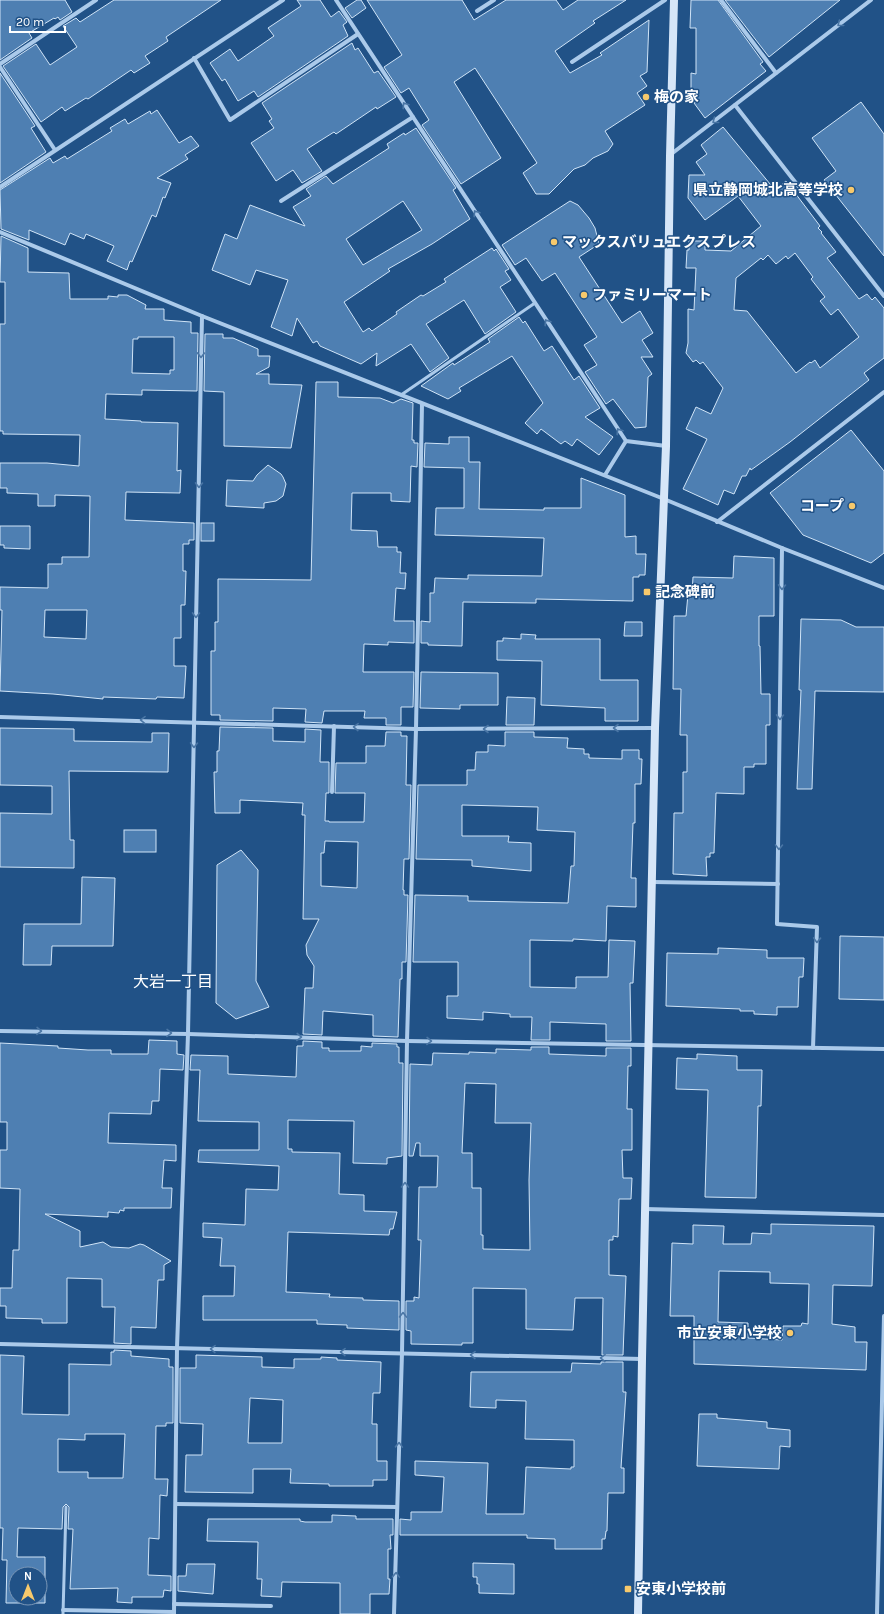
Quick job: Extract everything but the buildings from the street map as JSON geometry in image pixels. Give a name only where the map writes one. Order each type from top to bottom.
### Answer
[{"type":"street","points":[[55,150],[0,65],[96,0]]},
{"type":"street","points":[[0,187],[283,0]]},
{"type":"street","points":[[336,0],[626,441],[666,446]]},
{"type":"street","points":[[477,11],[494,0]]},
{"type":"street","points":[[572,62],[665,0]]},
{"type":"street","points":[[638,1614],[655,728],[666,446],[670,156],[674,0]]},
{"type":"street","points":[[721,0],[776,73]]},
{"type":"street","points":[[670,156],[871,0]]},
{"type":"street","points":[[194,58],[230,120],[358,34]]},
{"type":"street","points":[[735,105],[884,296]]},
{"type":"street","points":[[281,200],[413,117]]},
{"type":"street","points":[[0,232],[202,316],[605,475],[717,522],[884,588]]},
{"type":"street","points":[[63,1612],[174,1613],[178,1348],[188,1034],[202,316]]},
{"type":"street","points":[[717,522],[884,392]]},
{"type":"street","points":[[394,1614],[402,1353],[407,1041],[416,729],[422,404]]},
{"type":"street","points":[[605,475],[626,441]]},
{"type":"street","points":[[782,548],[777,924],[817,927],[813,1048]]},
{"type":"street","points":[[0,717],[416,729],[655,728]]},
{"type":"street","points":[[332,792],[334,726]]},
{"type":"street","points":[[653,882],[778,884]]},
{"type":"street","points":[[0,1031],[188,1034],[407,1041],[884,1049]]},
{"type":"street","points":[[645,1209],[884,1215]]},
{"type":"street","points":[[876,1614],[884,1316]]},
{"type":"street","points":[[0,1344],[642,1359]]},
{"type":"street","points":[[176,1504],[397,1507]]},
{"type":"street","points":[[174,1604],[271,1606]]},
{"type":"lane","points":[[401,395],[535,303]]},
{"type":"lane","points":[[63,1612],[66,1507]]},
{"type":"place","name":"梅の家","points":[[646,97]]},
{"type":"place","name":"県立静岡城北高等学校","points":[[851,190]]},
{"type":"place","name":"マックスバリュエクスプレス","points":[[554,242]]},
{"type":"place","name":"ファミリーマート","points":[[584,295]]},
{"type":"place","name":"コープ","points":[[852,506]]},
{"type":"place","name":"記念碑前","points":[[647,592]]},
{"type":"place","name":"市立安東小学校","points":[[790,1333]]},
{"type":"place","name":"安東小学校前","points":[[628,1589]]},
{"type":"district","name":"大岩一丁目","points":[[173,981]]}]
